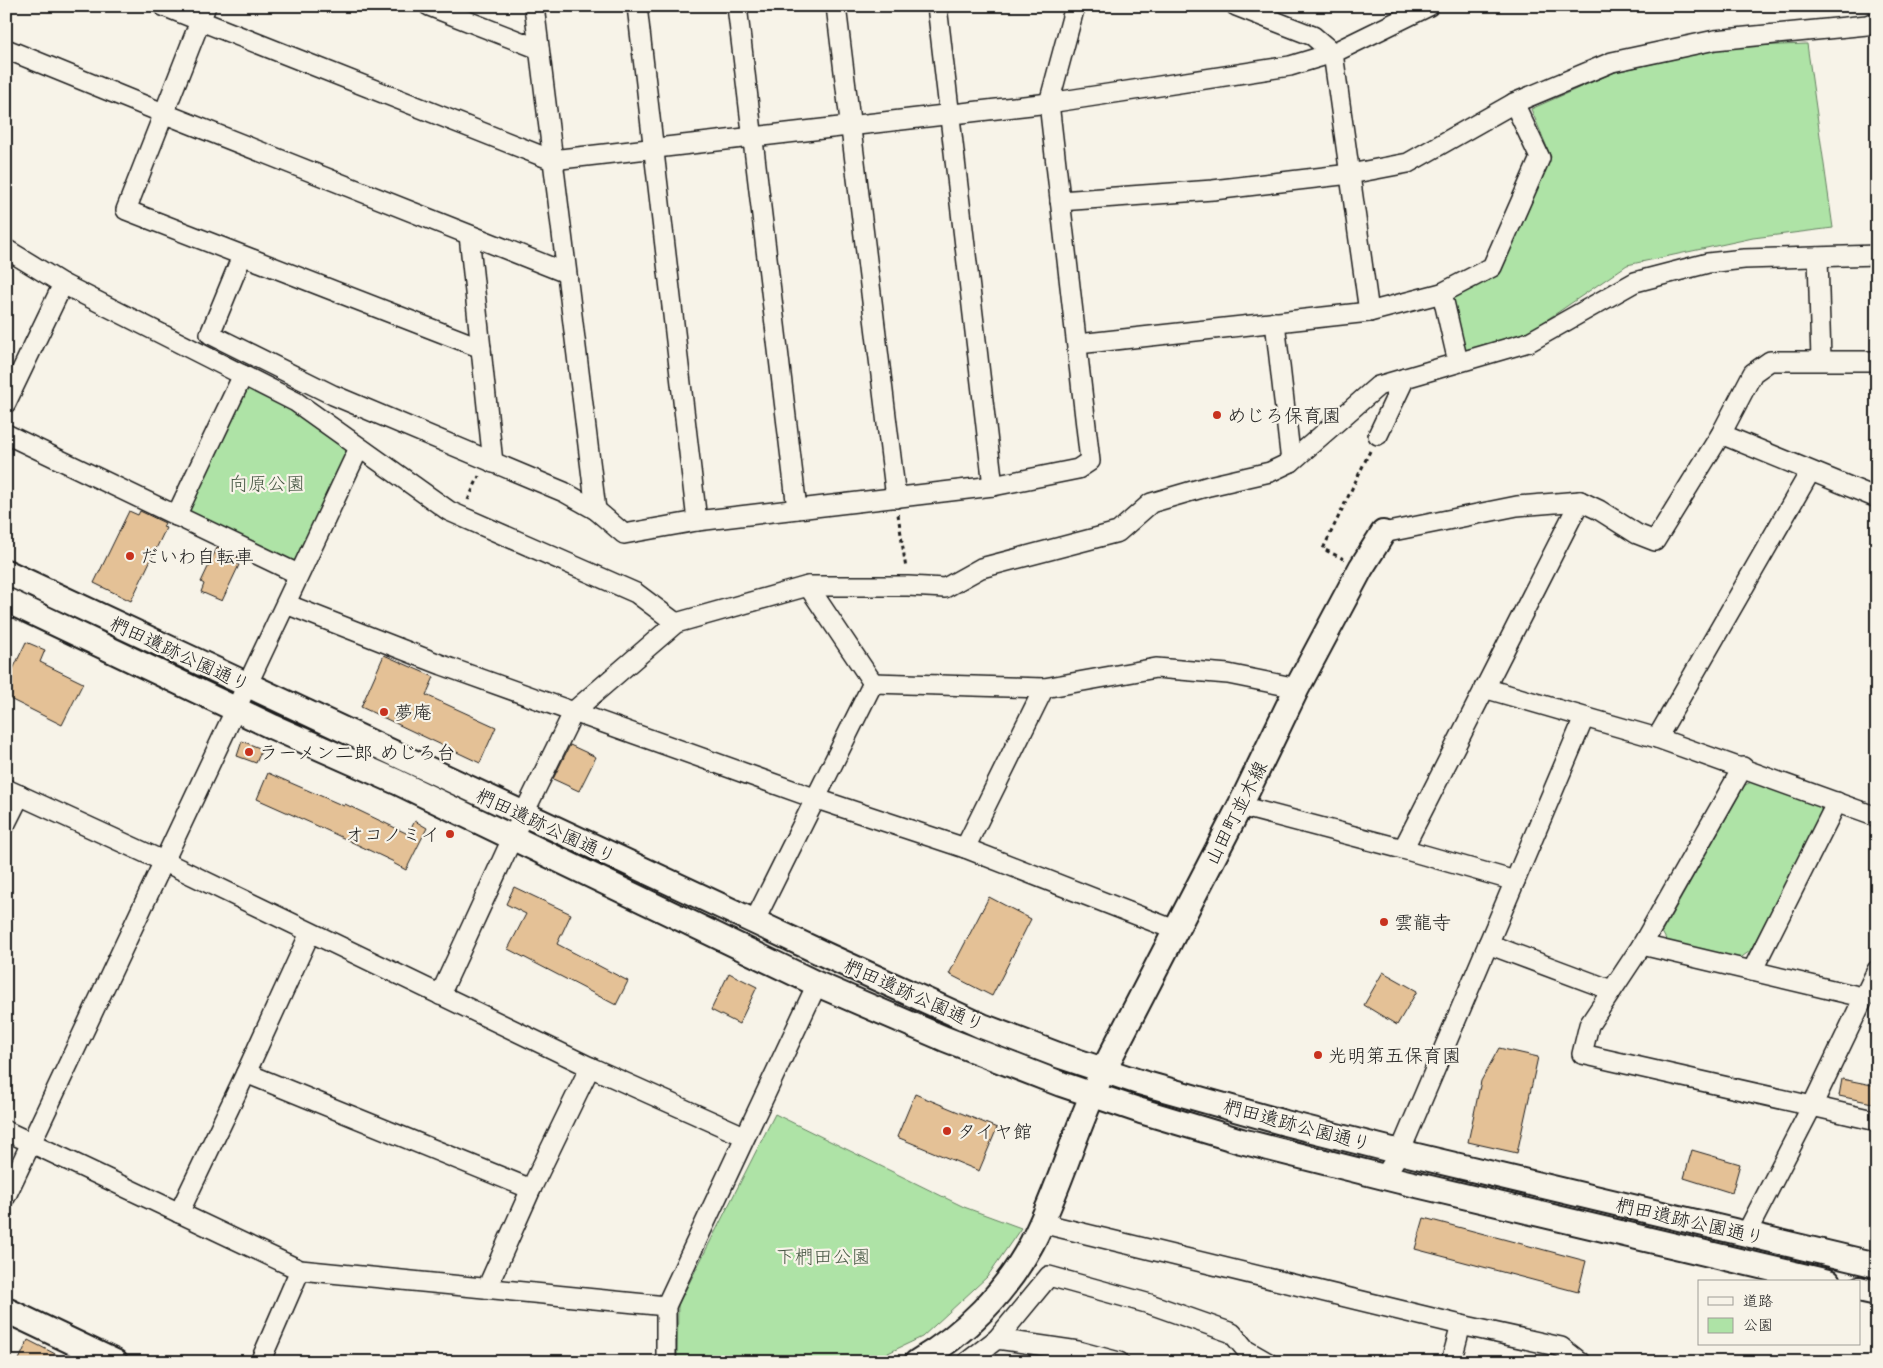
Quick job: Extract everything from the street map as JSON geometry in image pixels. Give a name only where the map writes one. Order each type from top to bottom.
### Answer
[{"type":"street","points":[[163,6],[202,14],[552,160],[1049,103],[1290,66],[1332,53],[1429,6]]},
{"type":"street","points":[[429,6],[539,49]]},
{"type":"street","points":[[534,6],[596,510]]},
{"type":"street","points":[[637,6],[697,520]]},
{"type":"street","points":[[736,6],[797,508]]},
{"type":"street","points":[[836,6],[896,498]]},
{"type":"street","points":[[937,6],[993,486]]},
{"type":"street","points":[[242,256],[210,334],[333,395],[564,492],[596,510],[624,534],[697,520],[993,486],[1078,469],[1090,461],[1049,103],[1075,6]]},
{"type":"street","points":[[1236,6],[1313,36],[1332,53],[1368,312]]},
{"type":"street","points":[[202,14],[126,210],[481,348]]},
{"type":"street","points":[[1060,201],[1214,190],[1350,174],[1408,163],[1514,103],[1612,62],[1715,40],[1867,25],[1877,21]]},
{"type":"street","points":[[6,49],[566,273]]},
{"type":"street","points":[[1078,344],[1368,312],[1442,293],[1492,267],[1540,158],[1514,103]]},
{"type":"street","points":[[469,235],[490,461]]},
{"type":"street","points":[[6,250],[63,284],[296,402],[449,510],[636,593],[676,623]]},
{"type":"street","points":[[440,995],[522,815],[574,711],[676,623],[808,586],[945,588],[981,568],[1118,532],[1151,504],[1209,486],[1270,472],[1291,462],[1378,386],[1529,342],[1635,282],[1708,263],[1744,259],[1877,255]]},
{"type":"street","points":[[1818,257],[1821,360]]},
{"type":"street","points":[[6,403],[63,284]]},
{"type":"street","points":[[1442,293],[1458,362]]},
{"type":"street","points":[[1275,322],[1291,462]]},
{"type":"street","points":[[1383,533],[1517,506],[1580,501],[1599,510],[1637,534],[1655,541],[1721,434],[1753,373],[1770,361],[1877,361]]},
{"type":"street","points":[[176,516],[243,375]]},
{"type":"street","points":[[1378,435],[1405,378]]},
{"type":"street","points":[[6,434],[298,574]]},
{"type":"street","points":[[1721,434],[1877,498]]},
{"type":"street","points":[[6,1196],[359,448]]},
{"type":"street","points":[[1657,738],[1810,472]]},
{"type":"street","points":[[1403,849],[1580,501]]},
{"type":"street","name":"山田町並木線","points":[[917,1362],[959,1332],[997,1295],[1016,1269],[1041,1223],[1091,1095],[1103,1070],[1240,806],[1298,688],[1361,568],[1383,533]]},
{"type":"street","name":"椚田遺跡公園通り","points":[[6,572],[522,815],[982,1026],[1103,1070],[1213,1103],[1400,1152],[1877,1265]]},
{"type":"street","points":[[808,586],[872,683]]},
{"type":"street","name":"椚田遺跡公園通り","points":[[6,600],[236,709],[396,782],[817,984],[945,1039],[1091,1095],[1241,1141],[1384,1177],[1820,1280]]},
{"type":"street","points":[[286,604],[442,665],[814,798],[965,848],[1175,930]]},
{"type":"street","points":[[872,683],[1044,688],[1156,668],[1228,674],[1298,688]]},
{"type":"street","points":[[754,922],[872,683]]},
{"type":"street","points":[[965,848],[1044,688]]},
{"type":"street","points":[[1484,688],[1657,738],[1877,817]]},
{"type":"street","points":[[1384,1177],[1400,1152],[1584,718]]},
{"type":"street","points":[[1742,767],[1642,944],[1589,1024],[1582,1054],[1877,1121]]},
{"type":"street","points":[[6,823],[13,792],[163,861],[590,1067],[744,1136]]},
{"type":"street","points":[[1752,971],[1837,802]]},
{"type":"street","points":[[1240,806],[1515,881]]},
{"type":"street","points":[[179,1213],[310,933]]},
{"type":"street","points":[[1488,944],[1611,990]]},
{"type":"street","points":[[1642,944],[1862,997]]},
{"type":"street","points":[[1746,1234],[1812,1106],[1862,997],[1877,970]]},
{"type":"street","points":[[666,1362],[666,1306],[744,1136],[817,984]]},
{"type":"street","points":[[487,1288],[531,1189],[590,1067]]},
{"type":"street","points":[[246,1073],[531,1189]]},
{"type":"street","points":[[6,1131],[300,1270],[666,1306]]},
{"type":"street","points":[[1041,1223],[1462,1325],[1562,1347],[1580,1362]]},
{"type":"street","points":[[260,1362],[300,1270]]},
{"type":"street","points":[[967,1362],[997,1339],[1049,1276],[1150,1304],[1232,1333],[1246,1350],[1267,1362]]},
{"type":"street","points":[[1860,1289],[1877,1294]]},
{"type":"street","points":[[6,1310],[107,1360]]},
{"type":"street","points":[[1451,1362],[1462,1325]]},
{"type":"street","points":[[997,1339],[1078,1351],[1118,1362]]},
{"type":"path","points":[[1361,568],[1323,549],[1378,435]]},
{"type":"path","points":[[462,516],[490,461]]},
{"type":"path","points":[[896,498],[908,586]]},
{"type":"green space","points":[[1807,44],[1833,228],[1753,238],[1627,265],[1529,332],[1462,354],[1450,296],[1498,271],[1551,157],[1531,109],[1615,72],[1728,47]]},
{"type":"green space","name":"向原公園","points":[[243,375],[359,448],[298,574],[176,516]]},
{"type":"green space","points":[[1758,779],[1819,803],[1822,814],[1750,951],[1739,959],[1668,943],[1662,932],[1745,785]]},
{"type":"green space","name":"下椚田公園","points":[[775,1114],[964,1207],[1021,1228],[987,1277],[922,1337],[869,1362],[677,1362],[678,1305]]},
{"type":"building","name":"だいわ自転車","points":[[129,511],[138,515],[140,511],[165,523],[163,527],[166,528],[131,601],[94,583]]},
{"type":"building","points":[[217,548],[239,558],[237,564],[239,565],[222,601],[201,592],[204,584],[201,582]]},
{"type":"building","points":[[26,642],[45,650],[40,662],[83,683],[62,725],[6,697],[6,684]]},
{"type":"building","points":[[384,655],[434,677],[426,695],[496,727],[480,763],[361,707]]},
{"type":"building","name":"ラーメン二郎 めじろ台","points":[[242,741],[262,749],[256,763],[237,756]]},
{"type":"building","points":[[570,745],[596,757],[579,791],[553,779]]},
{"type":"building","points":[[268,773],[344,806],[345,804],[408,834],[415,821],[427,828],[406,870],[394,862],[257,799]]},
{"type":"building","points":[[514,887],[571,914],[557,944],[628,981],[616,1005],[508,949],[526,914],[506,904]]},
{"type":"building","points":[[989,897],[1031,919],[992,996],[949,974]]},
{"type":"building","points":[[1383,972],[1417,991],[1397,1025],[1364,1005]]},
{"type":"building","points":[[729,973],[757,987],[739,1024],[711,1010]]},
{"type":"building","points":[[1499,1048],[1538,1057],[1517,1153],[1468,1142],[1481,1081]]},
{"type":"building","points":[[1842,1079],[1877,1086],[1877,1104],[1839,1096]]},
{"type":"building","points":[[915,1094],[997,1128],[979,1171],[897,1137]]},
{"type":"building","points":[[1692,1150],[1740,1164],[1732,1193],[1684,1178]]},
{"type":"building","points":[[1424,1218],[1586,1261],[1578,1292],[1415,1249]]},
{"type":"building","points":[[28,1340],[71,1362],[18,1362]]},
{"type":"place","name":"めじろ保育園","points":[[1217,415]]},
{"type":"place","name":"だいわ自転車","points":[[130,556]]},
{"type":"place","name":"夢庵","points":[[384,712]]},
{"type":"place","name":"ラーメン二郎 めじろ台","points":[[249,752]]},
{"type":"place","name":"オコノミイ","points":[[450,834]]},
{"type":"place","name":"雲龍寺","points":[[1384,922]]},
{"type":"place","name":"光明第五保育園","points":[[1318,1055]]},
{"type":"place","name":"タイヤ館","points":[[947,1131]]}]
